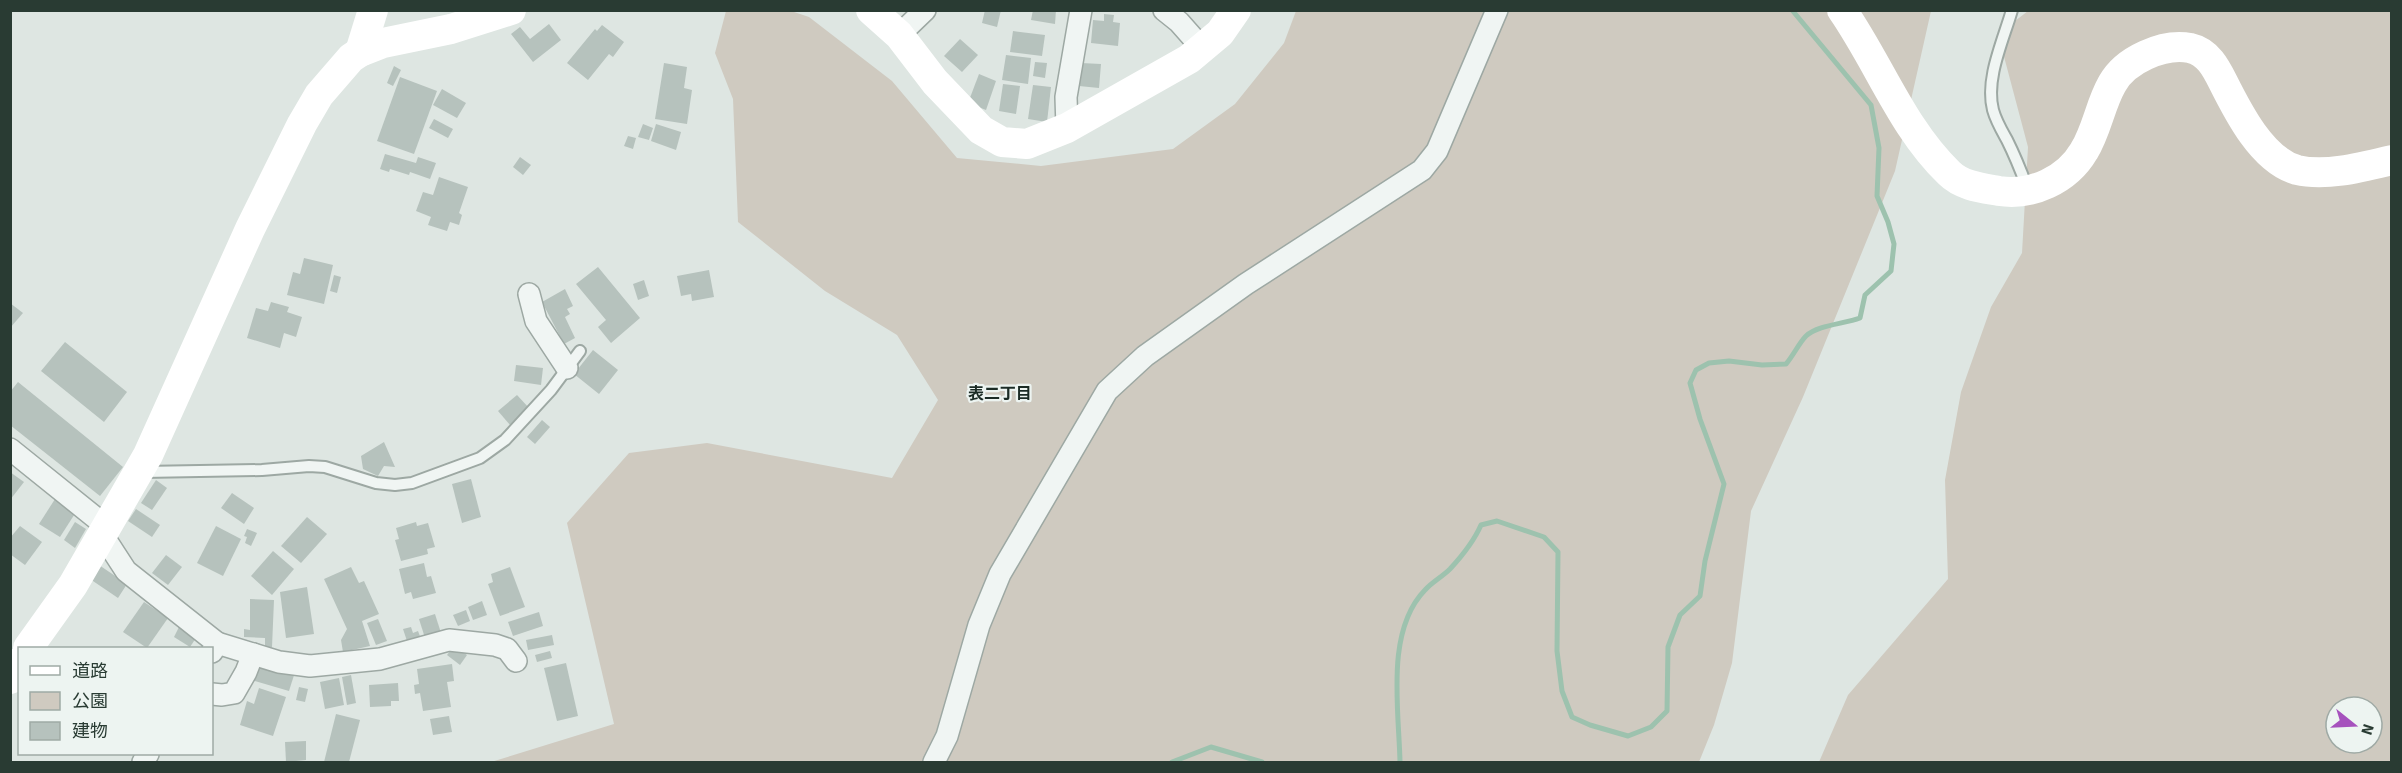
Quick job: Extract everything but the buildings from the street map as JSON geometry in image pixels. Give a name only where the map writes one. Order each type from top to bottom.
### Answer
[{"type":"street","points":[[360,52],[373,10]]},
{"type":"street","points":[[29,647],[73,585],[138,472],[206,330],[250,229],[302,124],[319,95],[351,58],[360,52],[383,43],[451,29],[511,10]]},
{"type":"street","points":[[870,10],[898,35],[935,82],[981,130],[1011,144],[1027,144],[1067,128],[1189,59],[1220,33],[1236,10]]},
{"type":"street","points":[[898,35],[925,10]]},
{"type":"street","points":[[1067,128],[1066,97],[1081,10]]},
{"type":"street","points":[[1164,10],[1179,22],[1202,48]]},
{"type":"street","points":[[934,762],[947,736],[979,626],[1000,574],[1107,390],[1145,356],[1246,284],[1422,170],[1437,151],[1497,10]]},
{"type":"street","points":[[1842,10],[1928,152],[1951,176],[1971,186],[2012,193],[2039,189],[2063,174],[2084,152],[2112,82],[2134,60],[2160,50],[2190,48],[2213,62],[2252,135],[2272,155],[2296,170],[2325,172],[2391,160]]},
{"type":"street","points":[[529,294],[536,321],[573,360]]},
{"type":"street","points":[[10,449],[105,530],[126,572],[213,647]]},
{"type":"street","points":[[214,648],[253,654],[292,665],[339,664],[380,658],[449,640],[495,645],[507,649],[516,661]]},
{"type":"street","points":[[213,694],[234,693],[253,654]]},
{"type":"street","points":[[10,679],[18,665]]},
{"type":"lane","points":[[2012,10],[1994,73],[1991,89],[1992,104],[1994,114],[2019,164],[2028,190]]},
{"type":"lane","points":[[138,472],[262,470],[309,466],[325,467],[376,483],[395,485],[412,483],[480,458],[505,440],[551,390],[573,360]]},
{"type":"green space","points":[[726,11],[791,11],[809,17],[892,81],[957,158],[1041,166],[1173,149],[1235,104],[1284,43],[1296,11],[1931,11],[1895,171],[1803,397],[1751,511],[1732,663],[1714,725],[1699,762],[491,762],[614,724],[567,523],[629,453],[707,443],[892,478],[938,400],[897,335],[825,291],[738,222],[733,99],[715,53]]},
{"type":"green space","points":[[2028,11],[2391,11],[2391,762],[1819,762],[1848,695],[1948,579],[1945,480],[1961,392],[1991,307],[2022,253],[2028,147],[1998,34]]},
{"type":"waterway","points":[[1400,762],[1397,672],[1404,627],[1412,607],[1425,590],[1459,559],[1481,525],[1497,521],[1544,537],[1558,552],[1557,651],[1562,691],[1572,717],[1628,736],[1651,727],[1667,711],[1668,647],[1680,615],[1700,596],[1705,561],[1724,484],[1700,419],[1690,383],[1696,370],[1709,363],[1729,361],[1762,365],[1786,364],[1803,339],[1811,332],[1860,318],[1865,295],[1891,271],[1894,244],[1877,196],[1879,148],[1871,105],[1792,10]]},
{"type":"waterway","points":[[1172,762],[1211,747],[1262,762]]},
{"type":"district","name":"表二丁目","points":[[1000,394]]}]
